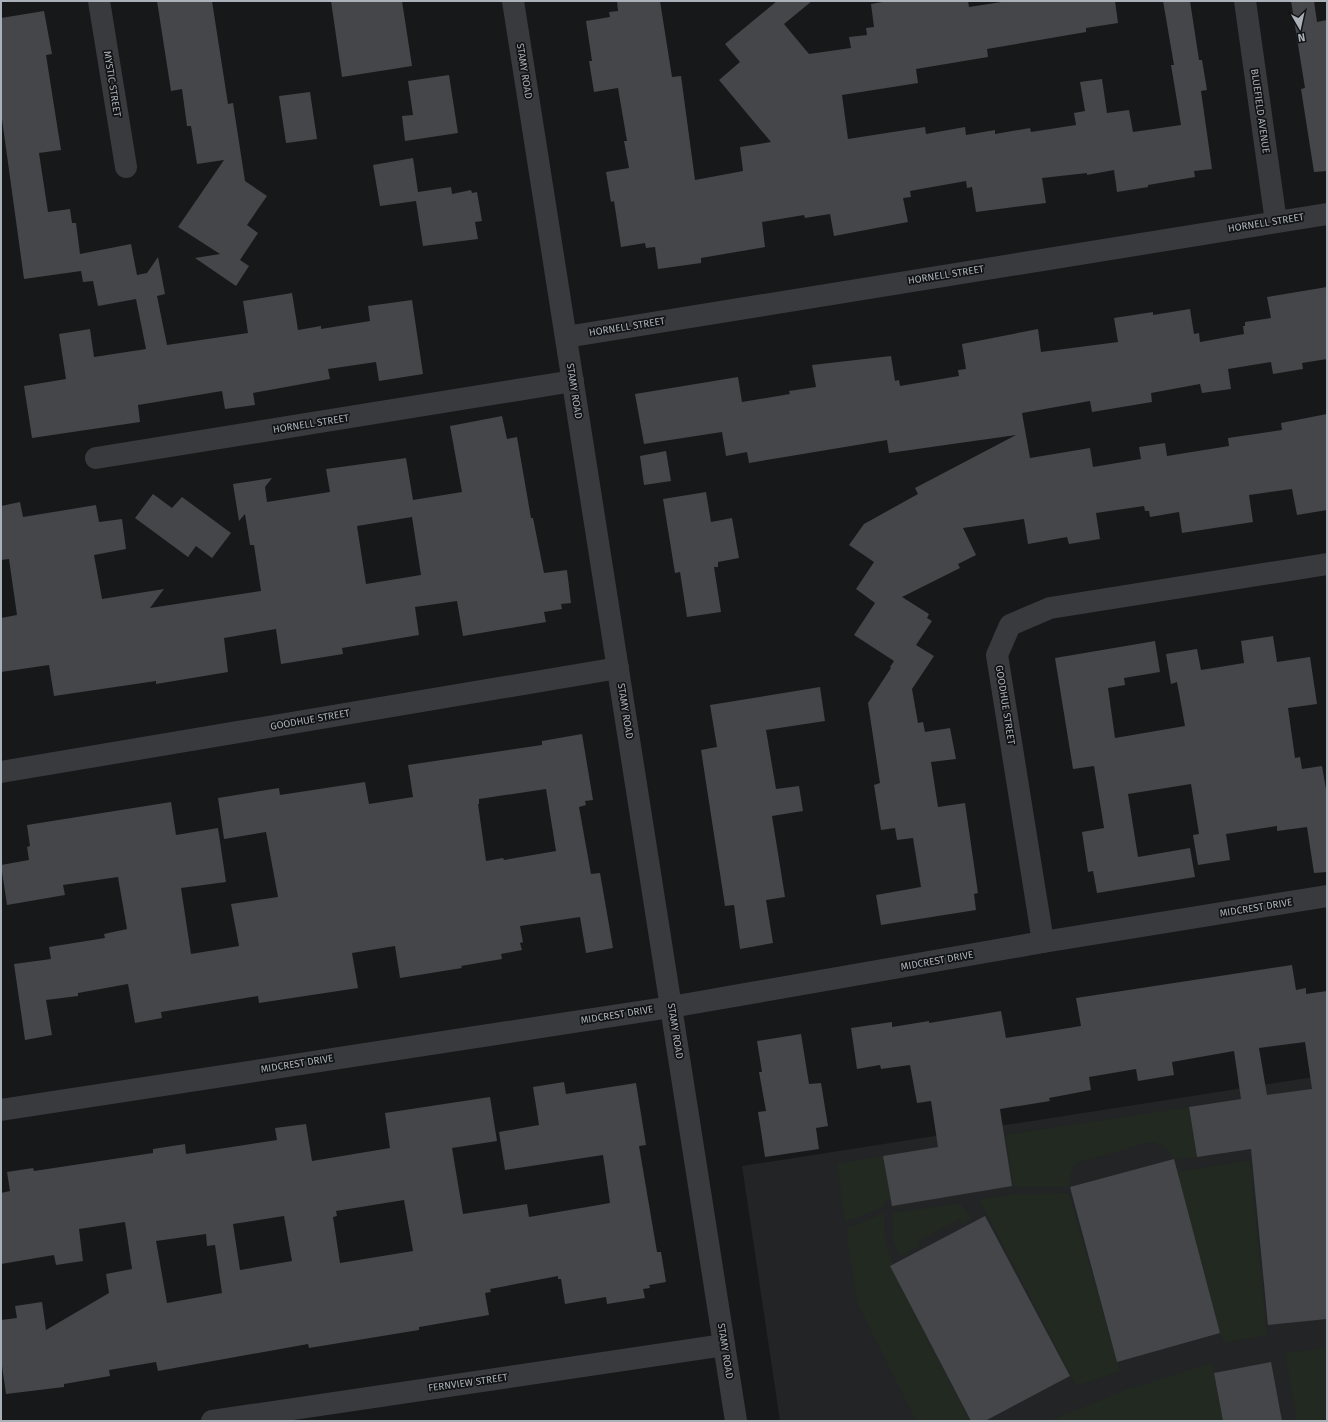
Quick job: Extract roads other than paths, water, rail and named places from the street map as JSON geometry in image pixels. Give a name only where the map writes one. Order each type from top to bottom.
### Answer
[{"type":"street","name":"MYSTIC STREET","points":[[98,1],[126,167]]},
{"type":"street","name":"STAMY ROAD","points":[[513,1],[736,1421]]},
{"type":"street","name":"BLUEFIELD AVENUE","points":[[1245,1],[1276,222]]},
{"type":"street","name":"HORNELL STREET","points":[[566,337],[1327,214]]},
{"type":"street","name":"HORNELL STREET","points":[[96,458],[573,381]]},
{"type":"street","name":"GOODHUE STREET","points":[[1043,942],[997,655],[1010,625],[1050,608],[1327,564]]},
{"type":"street","name":"GOODHUE STREET","points":[[1,772],[618,668]]},
{"type":"street","name":"MIDCREST DRIVE","points":[[1,1110],[671,1007],[1043,942],[1327,896]]},
{"type":"street","name":"FERNVIEW STREET","points":[[212,1421],[724,1345]]}]
